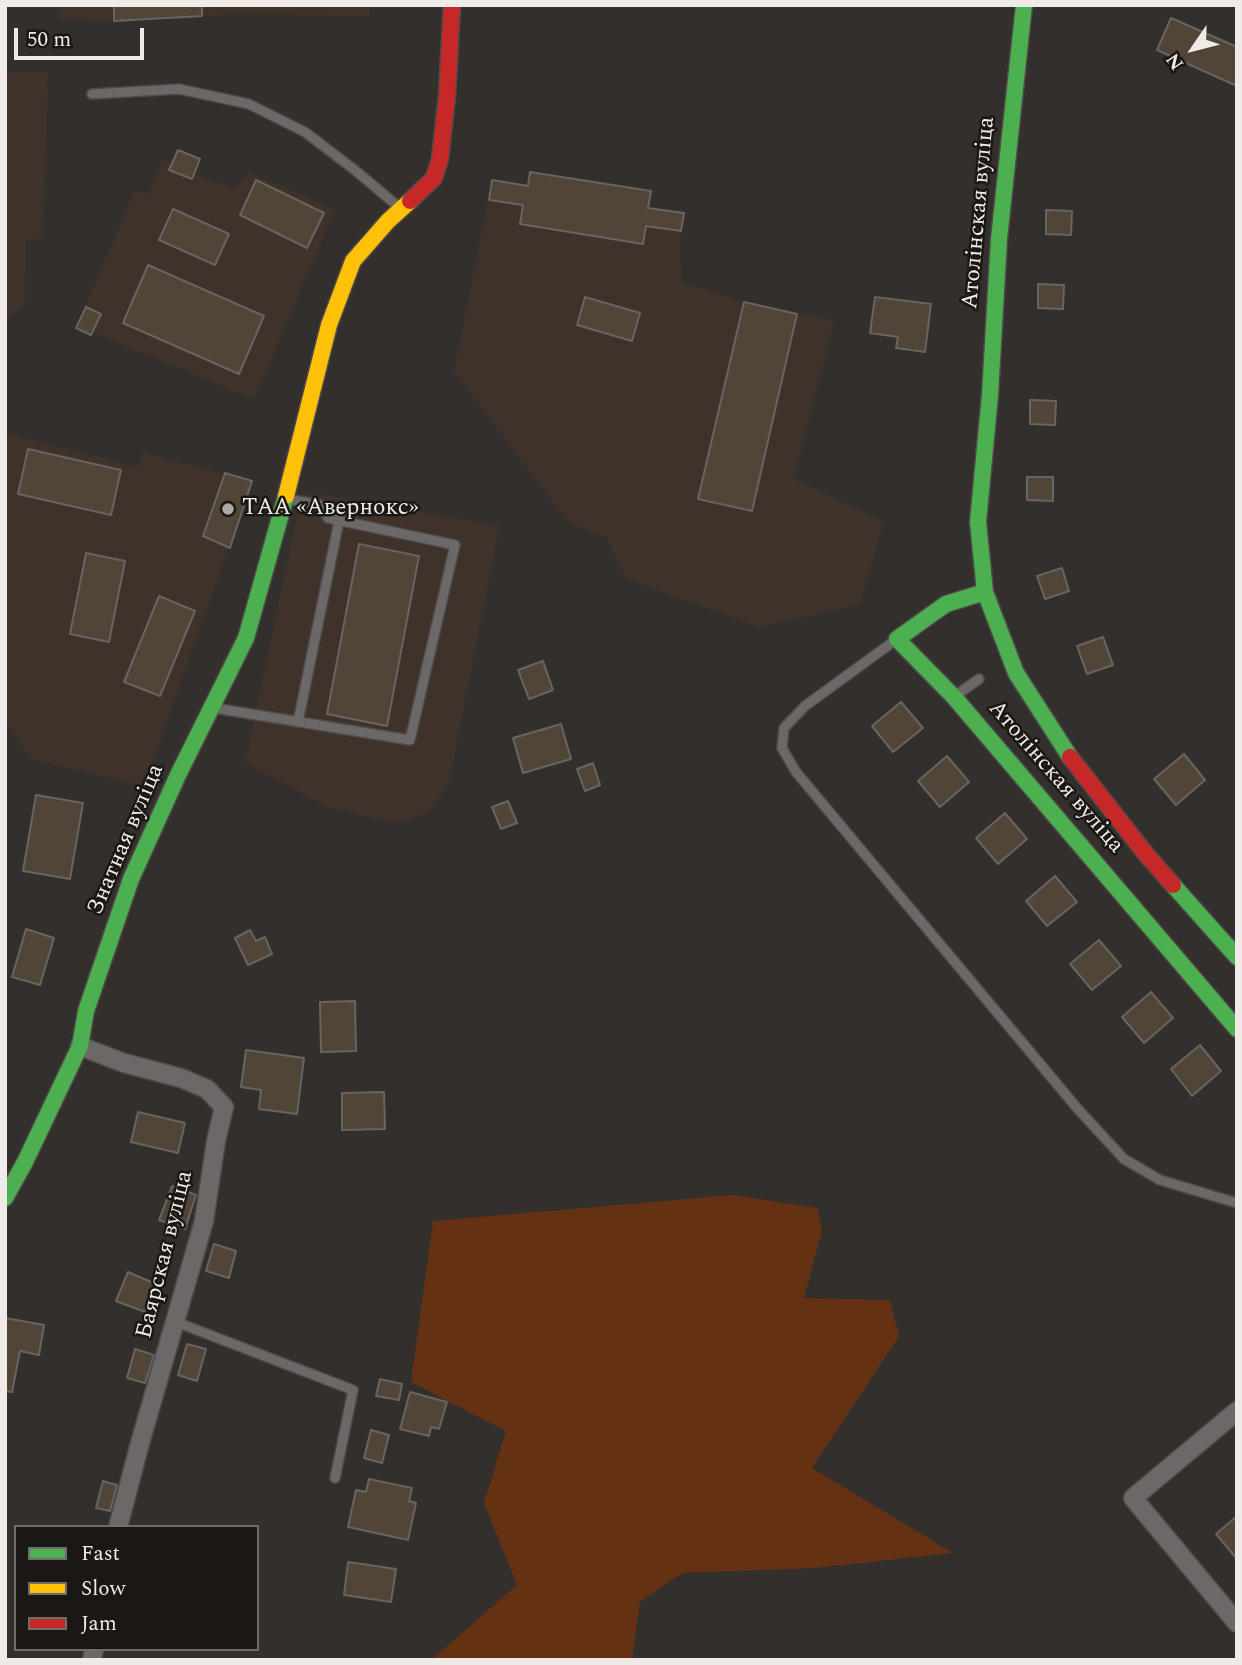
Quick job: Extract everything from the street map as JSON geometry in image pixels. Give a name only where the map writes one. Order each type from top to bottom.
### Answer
[{"type":"street","name":"Знатная вуліца","points":[[5,1198],[25,1163],[79,1046],[86,1011],[131,879],[178,775],[246,638],[286,498],[328,325],[343,284],[353,261],[375,235],[434,178],[440,159],[447,96],[452,5]]},
{"type":"street","name":"Атолінская вуліца","points":[[1024,5],[999,239],[990,395],[978,522],[985,592],[1016,673],[1065,751],[1145,853],[1237,957]]},
{"type":"street","points":[[897,639],[946,604],[985,592]]},
{"type":"street","name":"Атолінская вуліца","points":[[897,639],[954,697],[1237,1029]]},
{"type":"street","name":"Баярская вуліца","points":[[79,1046],[124,1063],[181,1077],[207,1089],[224,1107],[204,1221],[119,1525]]},
{"type":"street","points":[[1237,1411],[1133,1498],[1237,1623]]},
{"type":"lane","points":[[92,94],[180,89],[249,104],[305,132],[401,209]]},
{"type":"lane","points":[[213,708],[410,740],[455,545],[328,518],[320,505],[286,498]]},
{"type":"lane","points":[[298,722],[339,520]]},
{"type":"lane","points":[[897,639],[805,706],[784,728],[782,748],[796,772],[1076,1108],[1124,1159],[1160,1180],[1237,1203]]},
{"type":"lane","points":[[954,697],[979,679]]},
{"type":"lane","points":[[176,1322],[354,1390],[335,1478]]},
{"type":"shaded area","points":[[59,5],[369,5],[370,16],[238,14],[114,21],[59,19]]},
{"type":"shaded area","points":[[48,72],[43,239],[26,239],[25,305],[5,319],[5,73]]},
{"type":"shaded area","points":[[178,150],[200,159],[195,174],[235,188],[249,172],[335,209],[264,377],[252,399],[93,332],[91,335],[76,328],[135,190],[149,194],[163,160],[173,162]]},
{"type":"shaded area","points":[[530,172],[651,191],[649,208],[684,213],[680,248],[681,281],[744,302],[834,320],[794,479],[884,521],[860,605],[759,627],[626,579],[606,537],[569,523],[454,372],[492,180],[527,186]]},
{"type":"shaded area","name":"ТАА «Авернокс»","points":[[5,433],[138,467],[143,453],[252,481],[144,786],[30,759],[5,721]]},
{"type":"shaded area","points":[[302,491],[500,526],[449,783],[432,808],[410,821],[389,822],[328,807],[245,763]]},
{"type":"shaded area","points":[[733,1195],[817,1208],[822,1231],[804,1298],[890,1300],[899,1336],[812,1468],[953,1553],[814,1568],[682,1573],[640,1602],[632,1660],[431,1660],[517,1585],[484,1503],[506,1431],[411,1382],[433,1221]]},
{"type":"building","points":[[114,5],[202,5],[202,16],[114,21]]},
{"type":"building","points":[[1171,18],[1237,47],[1237,86],[1157,50]]},
{"type":"building","points":[[178,150],[200,159],[192,179],[169,170]]},
{"type":"building","points":[[530,172],[651,191],[648,208],[684,213],[681,231],[646,226],[643,244],[520,224],[523,205],[489,200],[492,180],[528,186]]},
{"type":"building","points":[[256,180],[324,213],[307,248],[240,215]]},
{"type":"building","points":[[173,209],[229,234],[215,265],[159,240]]},
{"type":"building","points":[[1046,210],[1072,211],[1071,235],[1046,234]]},
{"type":"building","points":[[148,265],[264,316],[239,374],[123,323]]},
{"type":"building","points":[[1038,284],[1064,285],[1063,309],[1038,308]]},
{"type":"building","points":[[585,297],[640,313],[632,341],[577,325]]},
{"type":"building","points":[[875,297],[931,304],[925,352],[896,348],[898,337],[870,333]]},
{"type":"building","points":[[744,302],[797,314],[752,511],[698,499]]},
{"type":"building","points":[[86,307],[101,314],[91,335],[76,328]]},
{"type":"building","points":[[1030,400],[1056,401],[1055,425],[1030,424]]},
{"type":"building","points":[[28,449],[121,470],[111,515],[18,494]]},
{"type":"building","name":"ТАА «Авернокс»","points":[[225,473],[252,481],[230,548],[203,536]]},
{"type":"building","points":[[1027,477],[1053,477],[1053,501],[1027,500]]},
{"type":"building","points":[[359,544],[419,556],[387,726],[327,714]]},
{"type":"building","points":[[86,553],[125,561],[109,642],[70,634]]},
{"type":"building","points":[[1062,568],[1069,591],[1045,599],[1037,576]]},
{"type":"building","points":[[159,596],[195,611],[160,696],[124,682]]},
{"type":"building","points":[[1103,637],[1113,665],[1087,674],[1077,646]]},
{"type":"building","points":[[543,661],[553,690],[529,699],[518,670]]},
{"type":"building","points":[[901,702],[923,728],[893,752],[872,726]]},
{"type":"building","points":[[561,724],[571,759],[523,773],[513,738]]},
{"type":"building","points":[[1184,754],[1205,780],[1176,805],[1154,779]]},
{"type":"building","points":[[947,756],[969,782],[940,807],[918,781]]},
{"type":"building","points":[[593,763],[600,785],[585,791],[577,769]]},
{"type":"building","points":[[36,795],[83,803],[70,879],[23,871]]},
{"type":"building","points":[[508,801],[517,823],[501,829],[492,807]]},
{"type":"building","points":[[1005,813],[1027,839],[998,864],[976,838]]},
{"type":"building","points":[[1055,876],[1077,902],[1047,926],[1026,901]]},
{"type":"building","points":[[26,929],[54,938],[40,985],[12,977]]},
{"type":"building","points":[[250,930],[256,941],[265,937],[272,954],[248,965],[235,938]]},
{"type":"building","points":[[1099,940],[1121,966],[1092,990],[1070,964]]},
{"type":"building","points":[[1151,992],[1173,1018],[1144,1043],[1122,1017]]},
{"type":"building","points":[[355,1001],[356,1051],[321,1052],[320,1002]]},
{"type":"building","points":[[1200,1045],[1221,1071],[1192,1096],[1171,1069]]},
{"type":"building","points":[[246,1050],[304,1058],[297,1114],[259,1109],[261,1090],[241,1087]]},
{"type":"building","points":[[384,1092],[385,1129],[342,1130],[342,1093]]},
{"type":"building","points":[[138,1112],[185,1123],[178,1153],[131,1142]]},
{"type":"building","points":[[172,1186],[196,1195],[185,1229],[159,1220]]},
{"type":"building","points":[[214,1244],[236,1251],[229,1278],[206,1271]]},
{"type":"building","points":[[128,1272],[156,1284],[145,1312],[116,1301]]},
{"type":"building","points":[[5,1318],[44,1325],[39,1355],[20,1351],[12,1392],[5,1391]]},
{"type":"building","points":[[187,1344],[206,1349],[197,1381],[178,1375]]},
{"type":"building","points":[[135,1349],[154,1355],[145,1383],[127,1378]]},
{"type":"building","points":[[380,1379],[402,1384],[399,1400],[376,1396]]},
{"type":"building","points":[[410,1392],[447,1402],[439,1429],[431,1427],[429,1436],[400,1429]]},
{"type":"building","points":[[371,1430],[389,1435],[382,1463],[364,1458]]},
{"type":"building","points":[[369,1479],[412,1488],[409,1501],[416,1503],[408,1540],[348,1527],[356,1490],[366,1492]]},
{"type":"building","points":[[103,1481],[117,1485],[110,1511],[96,1508]]},
{"type":"building","points":[[1237,1516],[1237,1559],[1216,1534]]},
{"type":"building","points":[[348,1562],[396,1569],[391,1602],[344,1595]]},
{"type":"traffic: fast","points":[[1024,5],[999,239],[990,395],[978,522],[985,592],[1016,673],[1070,757]]},
{"type":"traffic: fast","points":[[5,1198],[80,1046],[86,1011],[131,879],[178,775],[246,638],[286,496]]},
{"type":"traffic: fast","points":[[985,592],[946,604],[897,639],[954,697],[1237,1029]]},
{"type":"traffic: fast","points":[[1173,885],[1237,957]]},
{"type":"traffic: slow","points":[[286,496],[329,325],[353,261],[388,221],[410,201]]},
{"type":"traffic: jam","points":[[410,201],[434,178],[440,159],[452,5]]},
{"type":"traffic: jam","points":[[1070,757],[1173,885]]},
{"type":"place","name":"ТАА «Авернокс»","points":[[228,509]]}]
